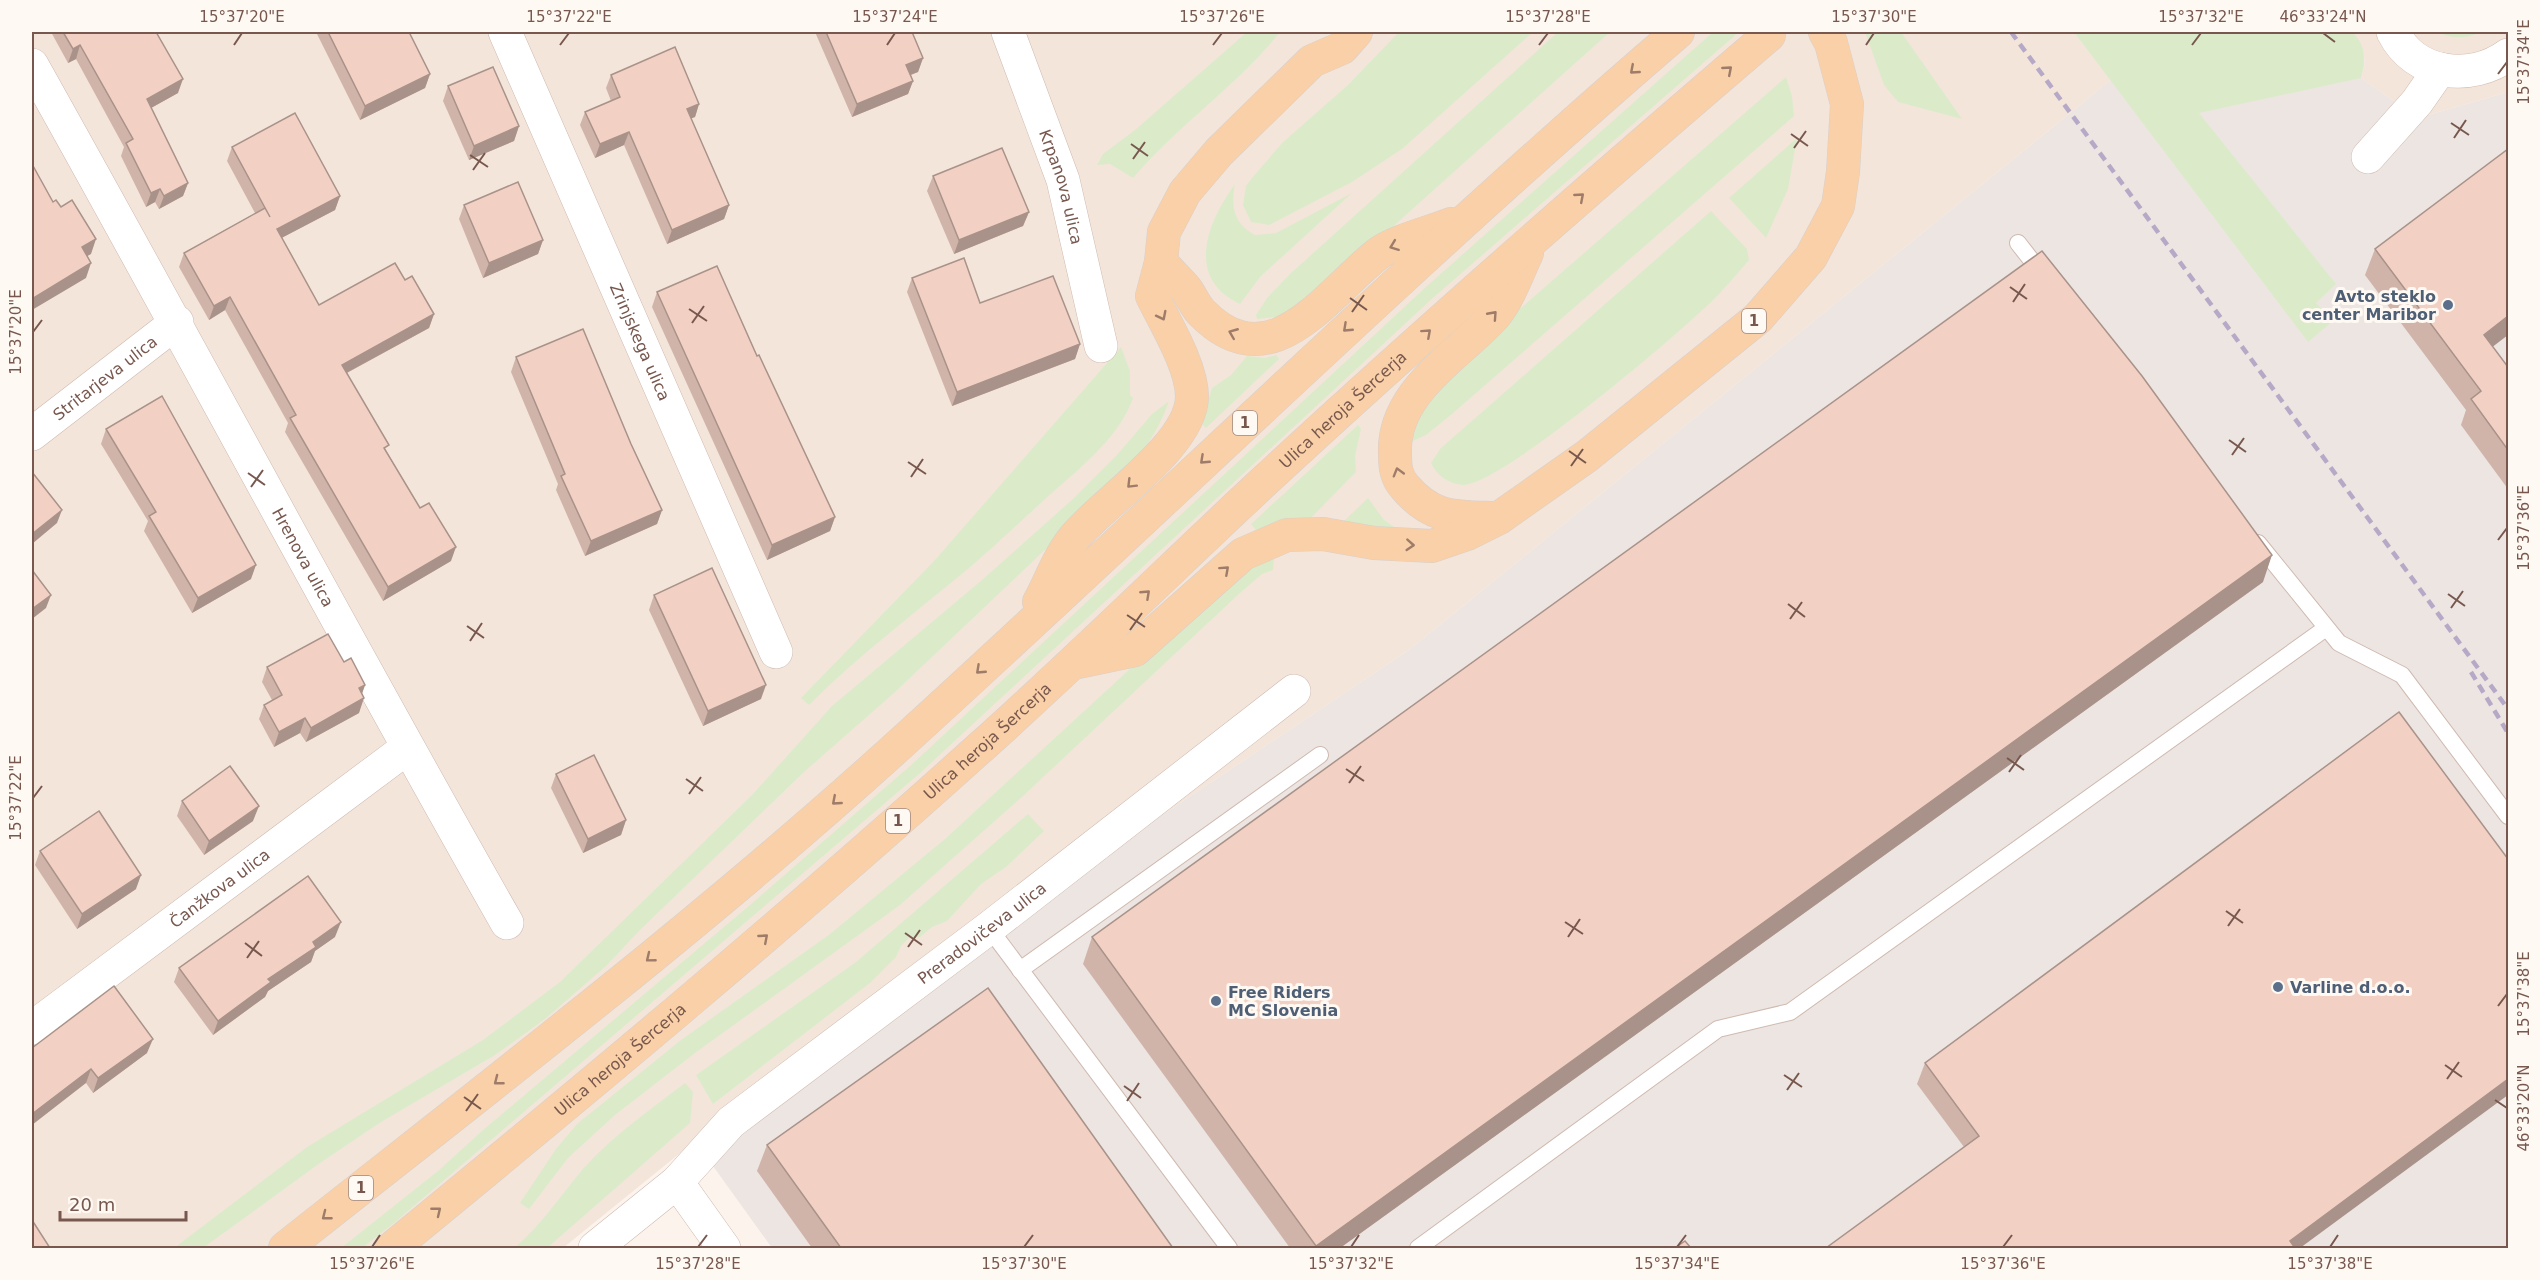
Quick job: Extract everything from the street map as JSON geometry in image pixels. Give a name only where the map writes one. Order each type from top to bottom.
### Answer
[{"type":"main road","name":"1","points":[[1023,630],[1073,539],[1148,467],[1174,438],[1190,408],[1192,395],[1177,346],[1152,296],[1161,262],[1164,232],[1185,192],[1316,46],[1342,48],[1356,32]]},
{"type":"main road","name":"1","points":[[285,1248],[544,1045],[695,921],[900,744],[1468,218],[1678,32]]},
{"type":"main road","name":"1","points":[[1073,663],[1135,650],[1243,554],[1287,535],[1323,534],[1374,543],[1431,546],[1467,534],[1499,518],[1587,456],[1758,318],[1811,257],[1838,206],[1847,134],[1847,104],[1831,43],[1825,32]]},
{"type":"main road","name":"1","points":[[1499,518],[1449,517],[1419,503],[1398,480],[1394,437],[1404,411],[1431,375],[1497,313],[1536,235],[1769,35]]},
{"type":"main road","name":"1","points":[[1161,262],[1201,311],[1221,328],[1239,336],[1273,338],[1291,330],[1319,308],[1380,252],[1468,218]]},
{"type":"main road","name":"Ulica heroja Šercerja","points":[[392,1248],[720,976],[860,855],[1073,663],[1257,488],[1536,235]]},
{"type":"street","name":"Zrinjskega ulica","points":[[505,32],[776,652]]},
{"type":"street","name":"Krpanova ulica","points":[[1008,32],[1063,180],[1101,346]]},
{"type":"street","points":[[2393,32],[2407,52],[2440,69],[2458,73],[2503,62]]},
{"type":"street","name":"Hrenova ulica","points":[[32,65],[177,322],[407,748],[507,923]]},
{"type":"street","points":[[2368,157],[2417,102],[2440,69]]},
{"type":"street","name":"Stritarjeva ulica","points":[[32,434],[177,322]]},
{"type":"street","name":"Preradovičeva ulica","points":[[595,1248],[677,1182],[731,1122],[989,928],[1294,691]]},
{"type":"street","name":"Čanžkova ulica","points":[[32,1028],[407,748]]},
{"type":"street","points":[[677,1182],[724,1248]]},
{"type":"lane","points":[[2018,243],[2054,289]]},
{"type":"lane","points":[[2245,527],[2339,643],[2402,675],[2508,816]]},
{"type":"lane","points":[[1418,1248],[1718,1029],[1790,1012],[2326,628]]},
{"type":"lane","points":[[1020,970],[1320,755]]},
{"type":"lane","points":[[989,928],[1229,1248]]},
{"type":"shaded area","points":[[32,32],[2170,32],[1409,650],[833,1035],[695,1141],[563,1248],[32,1248]]},
{"type":"shaded area","points":[[2170,32],[2352,32],[2363,51],[2365,63],[2361,78],[2418,118],[2508,92],[2508,1248],[772,1248],[695,1141],[833,1035],[1409,650]]},
{"type":"shaded area","points":[[2352,32],[2508,32],[2508,92],[2418,118],[2361,78],[2365,63],[2363,51]]},
{"type":"green space","points":[[1247,32],[1280,32],[1245,70],[1169,140],[1133,178],[1110,164],[1097,165],[1103,154],[1135,130]]},
{"type":"green space","points":[[1399,32],[1533,32],[1402,149],[1352,182],[1269,225],[1251,222],[1243,205],[1246,186],[1252,178],[1282,143],[1348,85]]},
{"type":"green space","points":[[1558,32],[1610,32],[1340,274],[1285,316],[1257,319],[1256,315],[1267,298],[1290,274]]},
{"type":"green space","points":[[1713,32],[1739,32],[1434,297],[919,774],[394,1223],[362,1248],[341,1248],[438,1171],[483,1130],[750,905],[910,766],[1427,286]]},
{"type":"green space","points":[[1865,32],[1901,32],[1962,119],[1898,102],[1884,85]]},
{"type":"green space","points":[[2074,32],[2352,32],[2357,37],[2364,53],[2361,78],[2199,113],[2336,284],[2316,303],[2333,321],[2308,342]]},
{"type":"green space","points":[[2437,32],[2481,32],[2459,37]]},
{"type":"green space","points":[[1786,77],[1792,96],[1794,116],[1452,414],[1426,435],[1406,444],[1422,405],[1498,328]]},
{"type":"green space","points":[[1797,138],[1788,189],[1766,238],[1729,198]]},
{"type":"green space","points":[[1235,184],[1233,200],[1235,214],[1242,225],[1255,235],[1276,233],[1352,193],[1260,277],[1240,304],[1223,293],[1212,279],[1207,264],[1206,248],[1217,215]]},
{"type":"green space","points":[[1711,211],[1747,249],[1749,260],[1709,304],[1588,407],[1512,462],[1483,479],[1463,485],[1448,481],[1437,472],[1431,463],[1441,448]]},
{"type":"green space","points":[[1121,347],[1130,371],[1130,395],[1133,398],[1118,427],[1107,441],[969,568],[867,652],[809,705],[801,698],[935,560]]},
{"type":"green space","points":[[1276,355],[1279,359],[1206,428],[1201,423],[1212,388],[1231,375],[1247,356],[1265,358]]},
{"type":"green space","points":[[1169,401],[1164,415],[1143,451],[1105,493],[894,693],[804,772],[640,930],[606,966],[545,1019],[495,1055],[381,1122],[203,1248],[174,1248],[307,1147],[483,1040],[560,982],[752,795],[832,706],[982,580],[1074,498],[1117,455],[1152,414]]},
{"type":"green space","points":[[1358,425],[1361,429],[1355,456],[1356,472],[1306,523],[1283,521],[1256,530],[1251,524]]},
{"type":"green space","points":[[1368,498],[1384,520],[1401,532],[1340,525]]},
{"type":"green space","points":[[1274,558],[1273,570],[1262,574],[1240,593],[1023,796],[900,905],[695,1053],[615,1115],[568,1158],[529,1209],[520,1203],[556,1149],[577,1124],[681,1040],[830,934],[945,839],[1231,576]]},
{"type":"green space","points":[[1028,814],[1044,831],[1006,867],[981,884],[947,921],[932,927],[920,937],[909,938],[901,946],[896,957],[870,983],[713,1104],[696,1075],[856,962]]},
{"type":"green space","points":[[685,1083],[693,1092],[690,1123],[547,1248],[514,1248],[542,1220],[583,1169],[606,1145]]},
{"type":"building","points":[[63,32],[156,32],[183,79],[147,99],[188,183],[164,196],[160,189],[151,193],[126,143],[133,139],[80,45],[73,49]]},
{"type":"building","points":[[328,32],[409,32],[430,74],[365,106]]},
{"type":"building","points":[[826,32],[912,32],[923,58],[906,65],[913,81],[857,104]]},
{"type":"building","points":[[675,47],[699,104],[687,109],[729,205],[672,230],[629,132],[600,144],[585,112],[620,97],[611,75]]},
{"type":"building","points":[[493,67],[519,126],[474,146],[448,86]]},
{"type":"building","points":[[295,113],[340,196],[277,229],[319,305],[395,263],[405,280],[412,276],[434,314],[342,365],[389,445],[384,448],[420,508],[429,503],[456,547],[388,587],[290,418],[296,415],[230,297],[214,306],[184,253],[265,208],[270,217],[232,147]]},
{"type":"building","points":[[1002,148],[1029,212],[959,240],[933,176]]},
{"type":"building","name":"Avto steklo center Maribor","points":[[2508,149],[2508,316],[2484,335],[2508,367],[2508,450],[2471,399],[2481,391],[2375,249]]},
{"type":"building","points":[[32,164],[53,202],[56,200],[61,207],[72,200],[96,239],[82,247],[91,263],[32,299]]},
{"type":"building","points":[[518,182],[543,240],[489,263],[464,205]]},
{"type":"building","points":[[2042,251],[2142,376],[2272,555],[1316,1246],[1092,937]]},
{"type":"building","points":[[964,258],[980,303],[1053,276],[1080,344],[957,392],[912,278]]},
{"type":"building","points":[[717,266],[757,356],[759,355],[835,517],[772,545],[657,292]]},
{"type":"building","points":[[583,329],[631,444],[662,510],[591,541],[561,476],[565,474],[516,357]]},
{"type":"building","points":[[162,396],[256,565],[198,598],[149,516],[156,512],[106,429]]},
{"type":"building","points":[[32,472],[62,510],[32,534]]},
{"type":"building","points":[[712,568],[766,685],[708,711],[654,595]]},
{"type":"building","points":[[32,570],[51,595],[32,609]]},
{"type":"building","points":[[328,634],[344,662],[351,658],[365,685],[359,688],[364,698],[311,728],[305,718],[279,732],[264,705],[282,695],[267,667]]},
{"type":"building","name":"Varline d.o.o.","points":[[2399,712],[2508,859],[2508,1079],[2290,1241],[2295,1248],[1826,1248],[1979,1136],[1925,1063]]},
{"type":"building","points":[[594,755],[626,820],[588,839],[556,774]]},
{"type":"building","points":[[230,766],[259,806],[209,841],[182,801]]},
{"type":"building","points":[[99,811],[141,875],[82,914],[40,851]]},
{"type":"building","points":[[308,876],[341,922],[313,942],[316,947],[268,979],[271,982],[218,1021],[179,968]]},
{"type":"building","points":[[114,986],[153,1039],[98,1078],[91,1069],[32,1114],[32,1048]]},
{"type":"building","points":[[988,988],[1173,1248],[841,1248],[767,1145]]},
{"type":"building","points":[[32,1220],[50,1248],[32,1248]]},
{"type":"building","points":[[1685,1241],[1691,1248],[1675,1248]]},
{"type":"railway","points":[[2011,32],[2508,709]]},
{"type":"railway","points":[[2471,672],[2508,733]]},
{"type":"place","name":"Avto steklo center Maribor","points":[[2448,305]]},
{"type":"place","name":"Varline d.o.o.","points":[[2278,987]]},
{"type":"place","name":"Free Riders MC Slovenia","points":[[1216,1001]]}]
